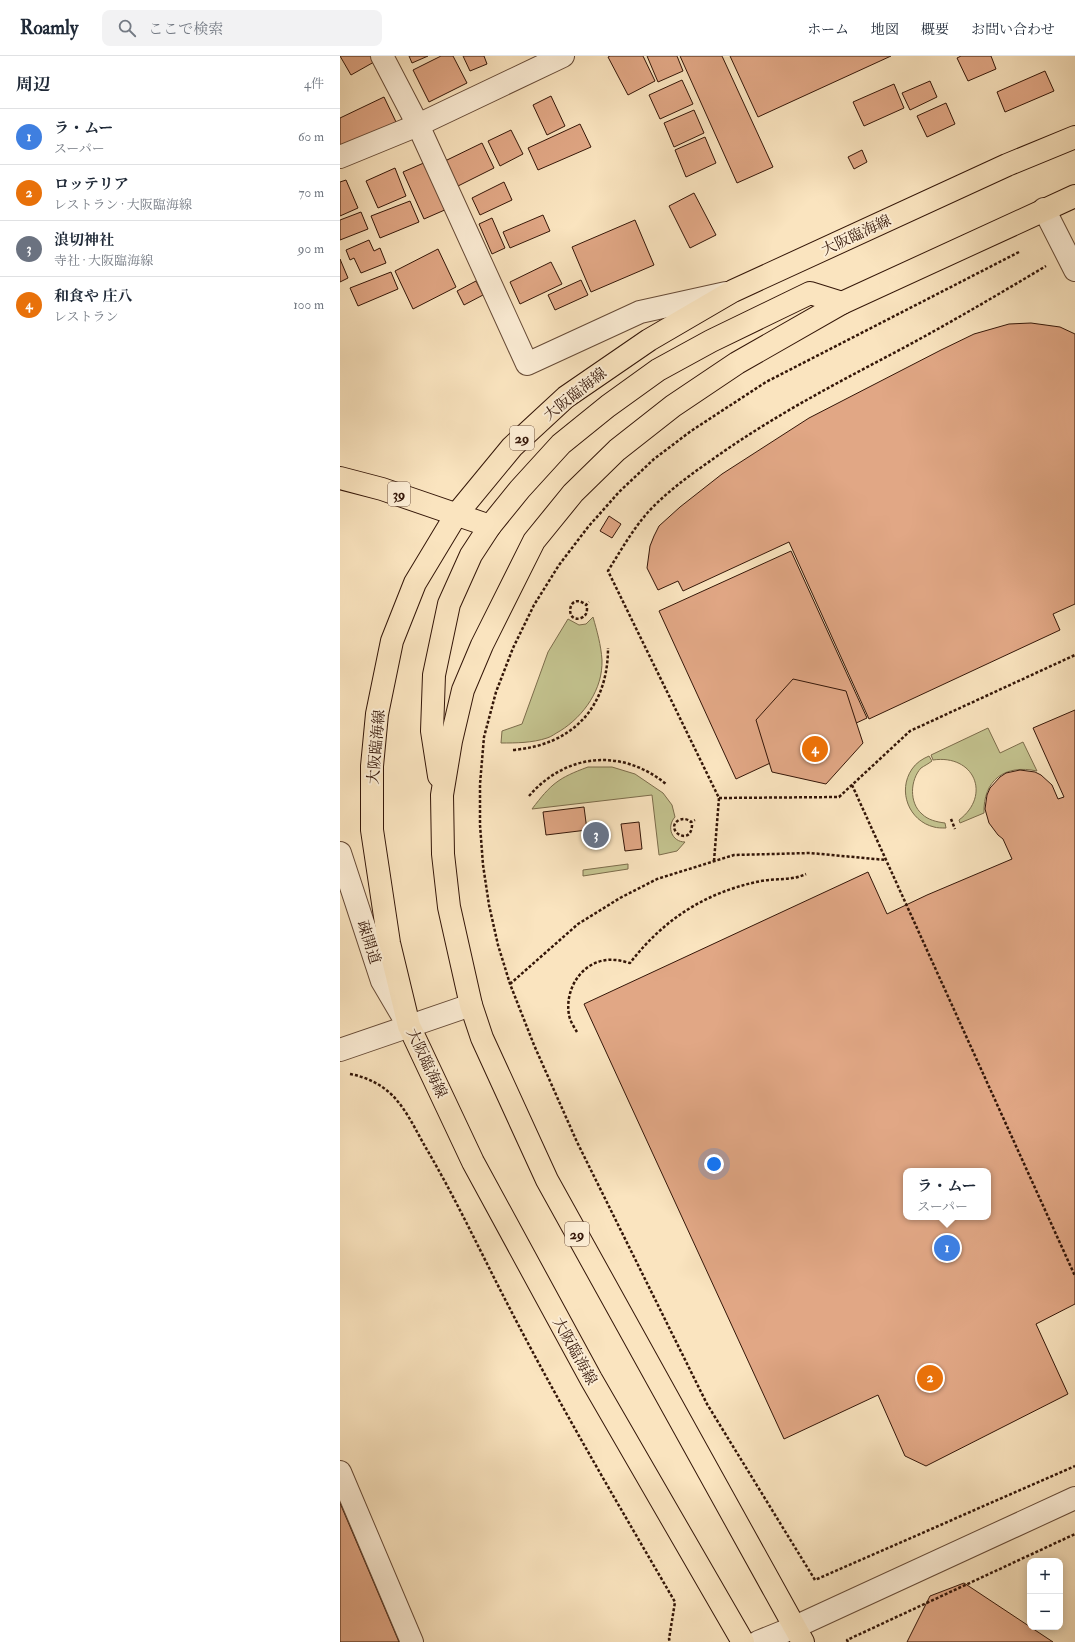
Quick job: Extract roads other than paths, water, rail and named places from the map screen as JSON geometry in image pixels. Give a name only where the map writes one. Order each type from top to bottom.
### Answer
[{"type":"main road","name":"大阪臨海線","points":[[743,1642],[583,1365],[473,1162],[409,1026],[389,943],[374,837],[372,766],[377,714],[392,641],[416,583],[456,515],[512,447],[566,397],[649,340],[733,291],[1007,165],[1075,137]]},
{"type":"main road","name":"29","points":[[799,1634],[547,1180],[482,1038],[471,1005],[449,908],[443,854],[442,795],[451,741],[463,690],[482,645],[534,541],[573,493],[617,450],[673,406],[737,363],[842,303],[1075,196]]},
{"type":"main road","points":[[442,795],[432,731],[434,675],[449,604],[471,555],[490,526],[520,489],[561,444],[608,406],[658,370],[711,340],[810,293],[842,303]]},
{"type":"main road","name":"39","points":[[340,478],[382,489],[490,526]]},
{"type":"street","points":[[382,56],[418,125],[528,364],[640,312],[733,291]]},
{"type":"street","points":[[340,157],[418,125],[562,56]]},
{"type":"street","points":[[1044,209],[1071,262]]},
{"type":"street","name":"疎開道","points":[[340,853],[382,981],[409,1026]]},
{"type":"street","points":[[340,1050],[471,1005]]},
{"type":"street","points":[[340,1472],[412,1642]]},
{"type":"street","points":[[758,1642],[799,1634],[1075,1498]]},
{"type":"place","name":"和食や 庄八","points":[[815,749]]},
{"type":"place","name":"浪切神社","points":[[596,835]]},
{"type":"place","name":"ラ・ムー","points":[[947,1248]]},
{"type":"place","name":"ロッテリア","points":[[930,1378]]}]
